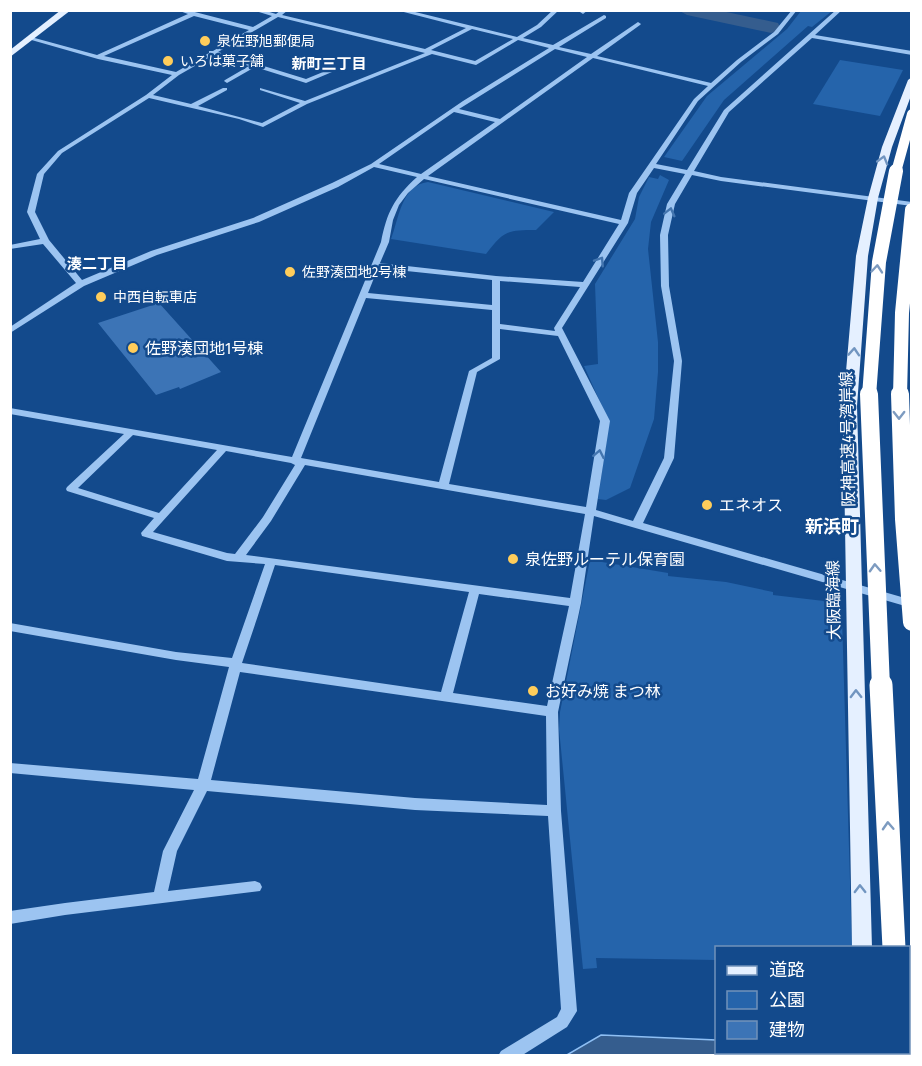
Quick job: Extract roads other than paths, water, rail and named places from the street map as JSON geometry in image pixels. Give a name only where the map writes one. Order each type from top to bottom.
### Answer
[{"type":"highway","name":"阪神高速4号湾岸線","points":[[894,946],[868,412],[878,258],[898,157],[912,114]]},
{"type":"highway","points":[[912,210],[904,261],[899,417],[902,512],[912,622]]},
{"type":"main road","points":[[10,55],[67,10]]},
{"type":"main road","name":"大阪臨海線","points":[[862,946],[850,406],[862,256],[873,198],[887,147],[912,80]]},
{"type":"street","points":[[179,10],[253,29]]},
{"type":"street","points":[[254,10],[477,63],[539,26],[557,10]]},
{"type":"street","points":[[81,284],[45,242],[31,212],[41,174],[60,152],[148,96],[211,52],[286,10]]},
{"type":"street","points":[[398,10],[712,85]]},
{"type":"street","points":[[506,1056],[562,1022],[569,1011],[554,811],[552,712],[575,603],[604,421],[558,328],[624,224],[633,193],[696,100],[776,33],[795,10]]},
{"type":"street","points":[[636,526],[669,458],[678,361],[665,286],[664,236],[671,204],[726,111],[840,10]]},
{"type":"street","points":[[98,57],[193,14]]},
{"type":"street","points":[[10,331],[81,284],[154,253],[256,220],[335,185],[373,165],[453,110],[604,17]]},
{"type":"street","points":[[238,558],[267,519],[298,462],[375,264],[386,242],[389,218],[398,197],[422,177],[638,24]]},
{"type":"street","points":[[148,96],[263,125],[305,103],[430,51],[470,28]]},
{"type":"street","points":[[241,36],[291,44]]},
{"type":"street","points":[[810,36],[912,53]]},
{"type":"street","points":[[31,39],[98,57],[177,74]]},
{"type":"street","points":[[863,45],[912,48]]},
{"type":"street","points":[[211,52],[306,81],[330,71]]},
{"type":"street","points":[[227,81],[255,65]]},
{"type":"street","points":[[194,106],[225,88]]},
{"type":"street","points":[[262,89],[305,103]]},
{"type":"street","points":[[453,110],[500,122]]},
{"type":"street","points":[[373,165],[624,224]]},
{"type":"street","points":[[651,165],[742,182],[912,204]]},
{"type":"street","points":[[10,247],[45,242]]},
{"type":"street","points":[[375,264],[496,278],[585,285]]},
{"type":"street","points":[[443,487],[473,371],[496,359],[496,278]]},
{"type":"street","points":[[363,295],[496,308]]},
{"type":"street","points":[[496,327],[561,334]]},
{"type":"street","points":[[10,411],[588,512],[912,604]]},
{"type":"street","points":[[130,433],[71,489],[161,517]]},
{"type":"street","points":[[223,449],[146,534],[227,557],[271,561],[575,603]]},
{"type":"street","points":[[160,897],[170,851],[203,785],[235,665],[271,561]]},
{"type":"street","points":[[446,697],[475,589]]},
{"type":"street","points":[[10,627],[176,656],[552,712]]},
{"type":"street","points":[[10,768],[415,804],[554,811]]},
{"type":"street","points":[[10,918],[65,909],[255,887]]},
{"type":"waterway","points":[[687,10],[771,27]]},
{"type":"place","name":"泉佐野旭郵便局","points":[[205,41]]},
{"type":"place","name":"いろは菓子舗","points":[[168,61]]},
{"type":"place","name":"佐野湊団地2号棟","points":[[290,272]]},
{"type":"place","name":"中西自転車店","points":[[101,297]]},
{"type":"place","name":"佐野湊団地1号棟","points":[[133,348]]},
{"type":"place","name":"エネオス","points":[[707,505]]},
{"type":"place","name":"泉佐野ルーテル保育園","points":[[513,559]]},
{"type":"place","name":"お好み焼 まつ林","points":[[533,691]]},
{"type":"district","name":"新町三丁目","points":[[329,64]]},
{"type":"district","name":"湊二丁目","points":[[97,264]]},
{"type":"district","name":"新浜町","points":[[832,527]]}]
